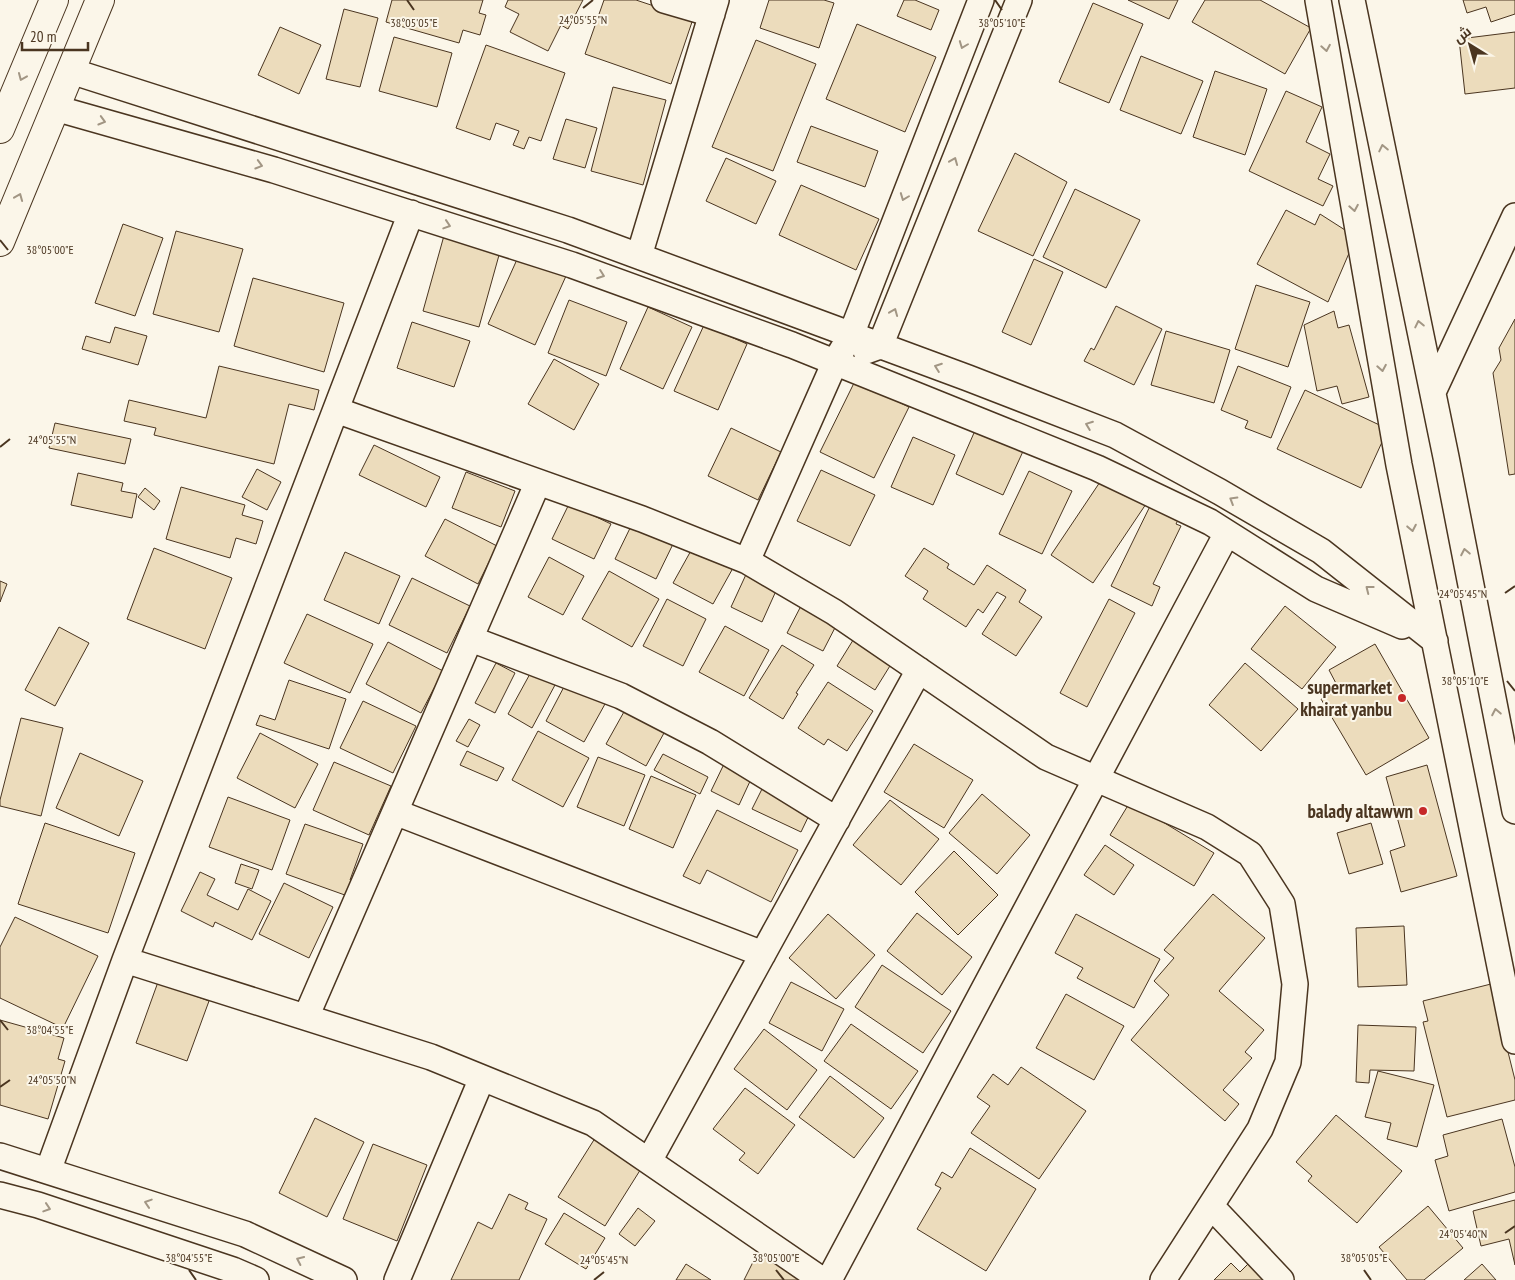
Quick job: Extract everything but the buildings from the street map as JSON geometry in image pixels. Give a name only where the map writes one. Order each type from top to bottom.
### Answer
[{"type":"main road","points":[[0,129],[54,0]]},
{"type":"main road","points":[[0,242],[100,0]]},
{"type":"street","points":[[640,256],[714,7],[664,0]]},
{"type":"street","points":[[747,561],[836,362],[851,335],[980,0]]},
{"type":"street","points":[[836,362],[880,346],[1019,0]]},
{"type":"street","points":[[1318,0],[1399,465],[1515,1041]]},
{"type":"street","points":[[1352,0],[1433,392],[1510,745],[1515,811]]},
{"type":"street","points":[[71,71],[568,230],[1115,435],[1220,492],[1321,552],[1435,641]]},
{"type":"street","points":[[55,108],[274,170],[572,264],[792,345],[1097,468],[1210,522],[1316,589],[1435,641]]},
{"type":"street","points":[[48,1171],[125,960],[411,213]]},
{"type":"street","points":[[1433,392],[1515,216]]},
{"type":"street","points":[[336,410],[642,519],[747,561],[834,612],[1046,757],[1207,827],[1250,854],[1282,904],[1295,984],[1288,1062],[1260,1129],[1163,1280]]},
{"type":"street","points":[[306,1017],[538,482]]},
{"type":"street","points":[[829,1280],[1227,533]]},
{"type":"street","points":[[471,639],[621,696],[710,742],[836,820]]},
{"type":"street","points":[[649,1161],[919,670]]},
{"type":"street","points":[[395,812],[763,954]]},
{"type":"street","points":[[125,960],[431,1057],[593,1123],[822,1280]]},
{"type":"street","points":[[397,1280],[482,1078]]},
{"type":"street","points":[[0,1156],[245,1234],[344,1280]]},
{"type":"street","points":[[0,1195],[38,1205],[233,1270],[256,1280]]},
{"type":"street","points":[[1211,1206],[1281,1280]]},
{"type":"place","name":"supermarket khairat yanbu","points":[[1402,698]]},
{"type":"place","name":"balady altawwn","points":[[1423,811]]}]
